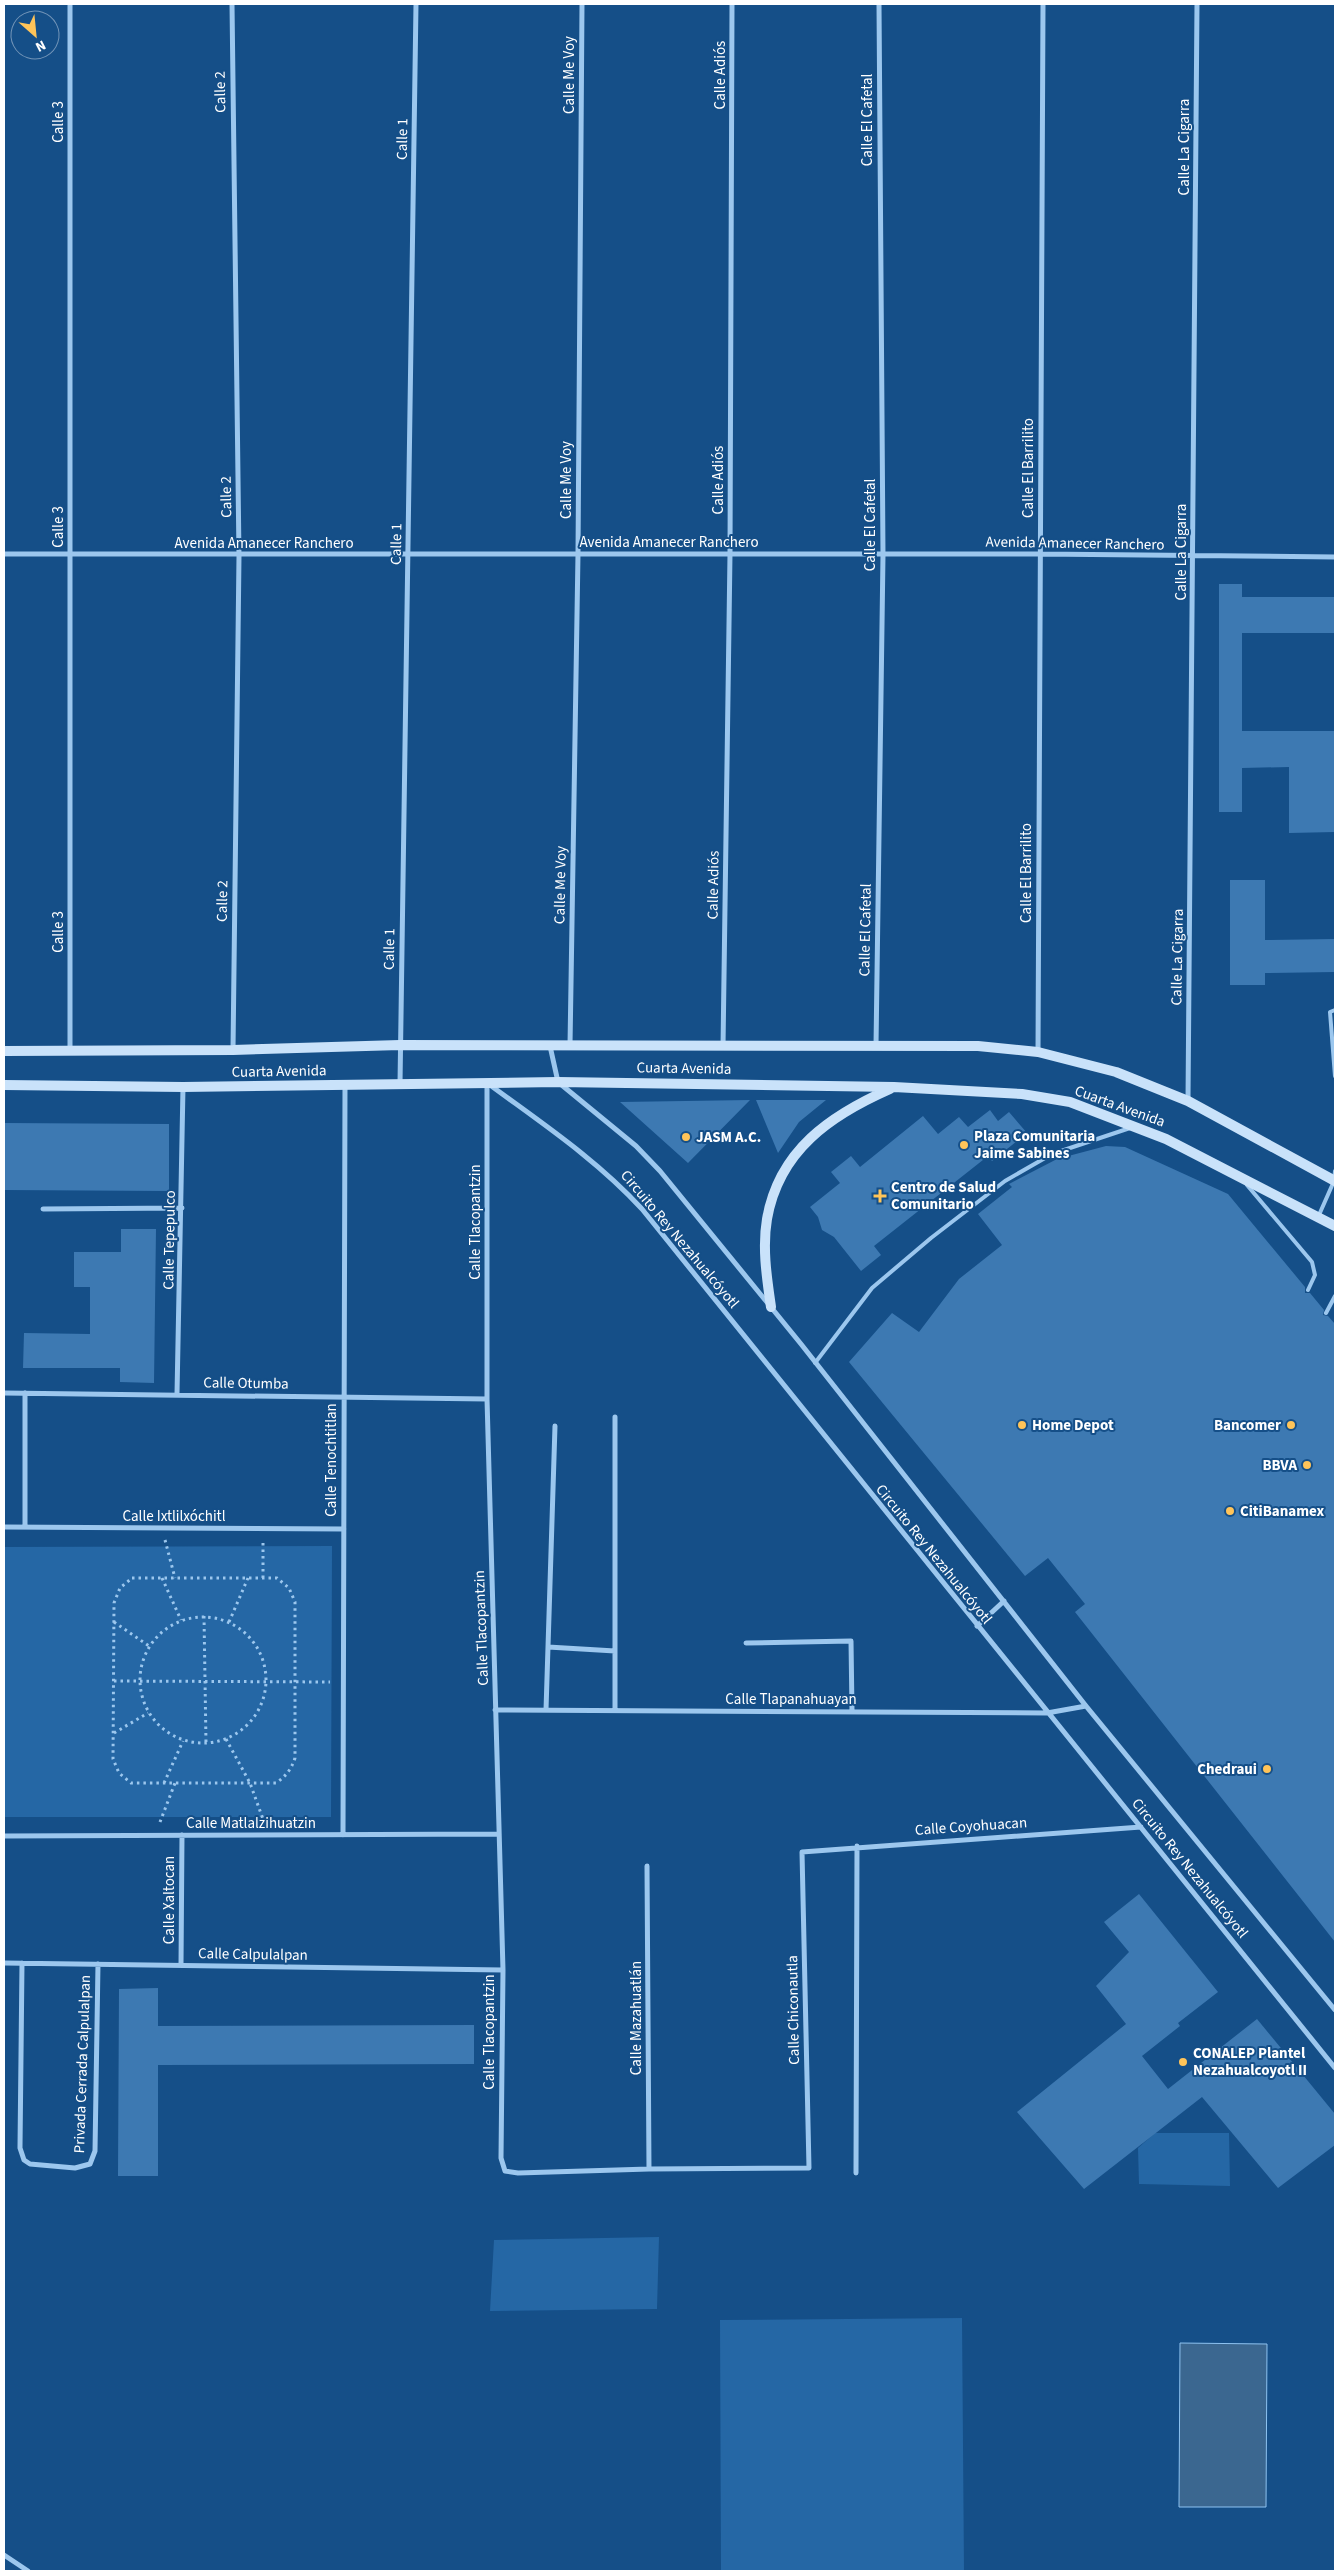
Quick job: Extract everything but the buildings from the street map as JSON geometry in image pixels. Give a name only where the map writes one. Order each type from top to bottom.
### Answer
[{"type":"main road","name":"Cuarta Avenida","points":[[4,1051],[233,1050],[400,1045],[978,1046],[1038,1052],[1116,1072],[1188,1101],[1335,1178]]},
{"type":"main road","name":"Cuarta Avenida","points":[[4,1085],[183,1088],[558,1082],[894,1087],[1022,1094],[1070,1102],[1166,1139],[1335,1226]]},
{"type":"main road","points":[[771,1307],[766,1268],[767,1220],[782,1175],[813,1134],[860,1102],[894,1087]]},
{"type":"street","name":"Calle 3","points":[[70,4],[70,1050]]},
{"type":"street","name":"Calle 2","points":[[232,4],[239,556],[233,1050]]},
{"type":"street","name":"Calle 1","points":[[400,1084],[416,4]]},
{"type":"street","name":"Calle Me Voy","points":[[570,1046],[578,554],[582,4]]},
{"type":"street","name":"Calle Adiós","points":[[723,1047],[730,554],[732,4]]},
{"type":"street","name":"Calle El Cafetal","points":[[876,1046],[883,555],[879,4]]},
{"type":"street","name":"Calle El Barrilito","points":[[1038,1052],[1043,4]]},
{"type":"street","name":"Calle La Cigarra","points":[[1188,1101],[1194,557],[1197,4]]},
{"type":"street","name":"Avenida Amanecer Ranchero","points":[[4,554],[239,556],[409,554],[1040,554],[1335,557]]},
{"type":"street","points":[[550,1046],[558,1082]]},
{"type":"street","name":"Circuito Rey Nezahualcóyotl","points":[[558,1082],[636,1146],[660,1172],[771,1307],[1086,1706],[1335,2010]]},
{"type":"street","name":"Circuito Rey Nezahualcóyotl","points":[[487,1083],[587,1156],[614,1179],[642,1209],[976,1626],[1142,1827],[1335,2068]]},
{"type":"street","name":"Calle Tlacopantzin","points":[[487,1083],[487,1399],[502,1970],[501,2158],[505,2170],[518,2173],[649,2168]]},
{"type":"street","name":"Calle Tenochtitlan","points":[[343,1835],[345,1085]]},
{"type":"street","name":"Calle Tepepulco","points":[[177,1394],[183,1088]]},
{"type":"street","points":[[43,1209],[182,1208]]},
{"type":"street","name":"Calle Otumba","points":[[4,1393],[487,1399]]},
{"type":"street","points":[[25,1393],[25,1527]]},
{"type":"street","points":[[615,1417],[615,1710]]},
{"type":"street","points":[[546,1710],[554,1426]]},
{"type":"street","name":"Calle Ixtlilxóchitl","points":[[4,1527],[344,1529]]},
{"type":"street","points":[[976,1626],[1004,1601]]},
{"type":"street","points":[[746,1643],[851,1641],[852,1711]]},
{"type":"street","points":[[548,1647],[615,1651]]},
{"type":"street","name":"Calle Tlapanahuayan","points":[[495,1710],[1047,1713],[1086,1706]]},
{"type":"street","name":"Calle Coyohuacan","points":[[802,1852],[857,1846],[1142,1827]]},
{"type":"street","name":"Calle Matlalzihuatzin","points":[[4,1836],[498,1834]]},
{"type":"street","name":"Calle Xaltocan","points":[[181,1965],[182,1836]]},
{"type":"street","points":[[856,2173],[857,1846]]},
{"type":"street","name":"Calle Chiconautla","points":[[649,2168],[809,2168],[802,1852]]},
{"type":"street","name":"Calle Mazahuatlán","points":[[647,1866],[649,2168]]},
{"type":"street","name":"Calle Calpulalpan","points":[[4,1963],[502,1970]]},
{"type":"street","name":"Privada Cerrada Calpulalpan","points":[[22,1963],[22,2155],[30,2164],[36,2166],[75,2168],[90,2164],[94,2151],[98,1964]]},
{"type":"street","points":[[4,2555],[28,2571]]},
{"type":"lane","points":[[1335,1010],[1330,1012],[1335,1076]]},
{"type":"lane","points":[[815,1363],[872,1288],[931,1238],[1005,1181],[1052,1154],[1135,1126]]},
{"type":"lane","points":[[1241,1178],[1312,1262],[1315,1275],[1308,1290]]},
{"type":"lane","points":[[1318,1217],[1335,1178]]},
{"type":"lane","points":[[1326,1313],[1335,1296]]},
{"type":"path","points":[[162,1528],[176,1578]]},
{"type":"path","points":[[263,1529],[263,1578]]},
{"type":"path","points":[[132,1578],[176,1578],[277,1578],[289,1588],[293,1595],[295,1602],[295,1758],[288,1773],[276,1783],[131,1783],[125,1779],[113,1759],[114,1622],[116,1595],[125,1583],[132,1578]]},
{"type":"path","points":[[162,1578],[181,1620]]},
{"type":"path","points":[[229,1622],[248,1578]]},
{"type":"path","points":[[204,1616],[206,1743]]},
{"type":"path","points":[[204,1616],[229,1622],[240,1628],[257,1646],[262,1658],[266,1681],[258,1710],[239,1732],[226,1739],[206,1743],[183,1741],[158,1725],[148,1713],[142,1700],[139,1681],[144,1655],[162,1631],[181,1620],[204,1616]]},
{"type":"path","points":[[114,1622],[149,1646]]},
{"type":"path","points":[[114,1681],[295,1680],[343,1682]]},
{"type":"path","points":[[113,1733],[148,1713]]},
{"type":"path","points":[[226,1739],[250,1783],[269,1836]]},
{"type":"path","points":[[164,1783],[183,1741]]},
{"type":"path","points":[[155,1836],[174,1783]]},
{"type":"shaded area","points":[[332,1546],[331,1817],[4,1817],[4,1547]]},
{"type":"shaded area","points":[[1155,2133],[1229,2133],[1230,2186],[1139,2184],[1138,2148]]},
{"type":"shaded area","points":[[659,2237],[657,2309],[490,2311],[494,2240]]},
{"type":"shaded area","points":[[962,2318],[964,2571],[721,2571],[720,2320]]},
{"type":"shaded area","points":[[1180,2343],[1267,2344],[1266,2507],[1179,2507]]},
{"type":"place","name":"JASM A.C.","points":[[686,1137]]},
{"type":"place","name":"Plaza Comunitaria Jaime Sabines","points":[[964,1145]]},
{"type":"place","name":"Centro de Salud Comunitario","points":[[880,1196]]},
{"type":"place","name":"Home Depot","points":[[1022,1425]]},
{"type":"place","name":"Bancomer","points":[[1291,1425]]},
{"type":"place","name":"BBVA","points":[[1307,1465]]},
{"type":"place","name":"CitiBanamex","points":[[1230,1511]]},
{"type":"place","name":"Chedraui","points":[[1267,1769]]},
{"type":"place","name":"CONALEP Plantel Nezahualcoyotl II","points":[[1183,2062]]}]
